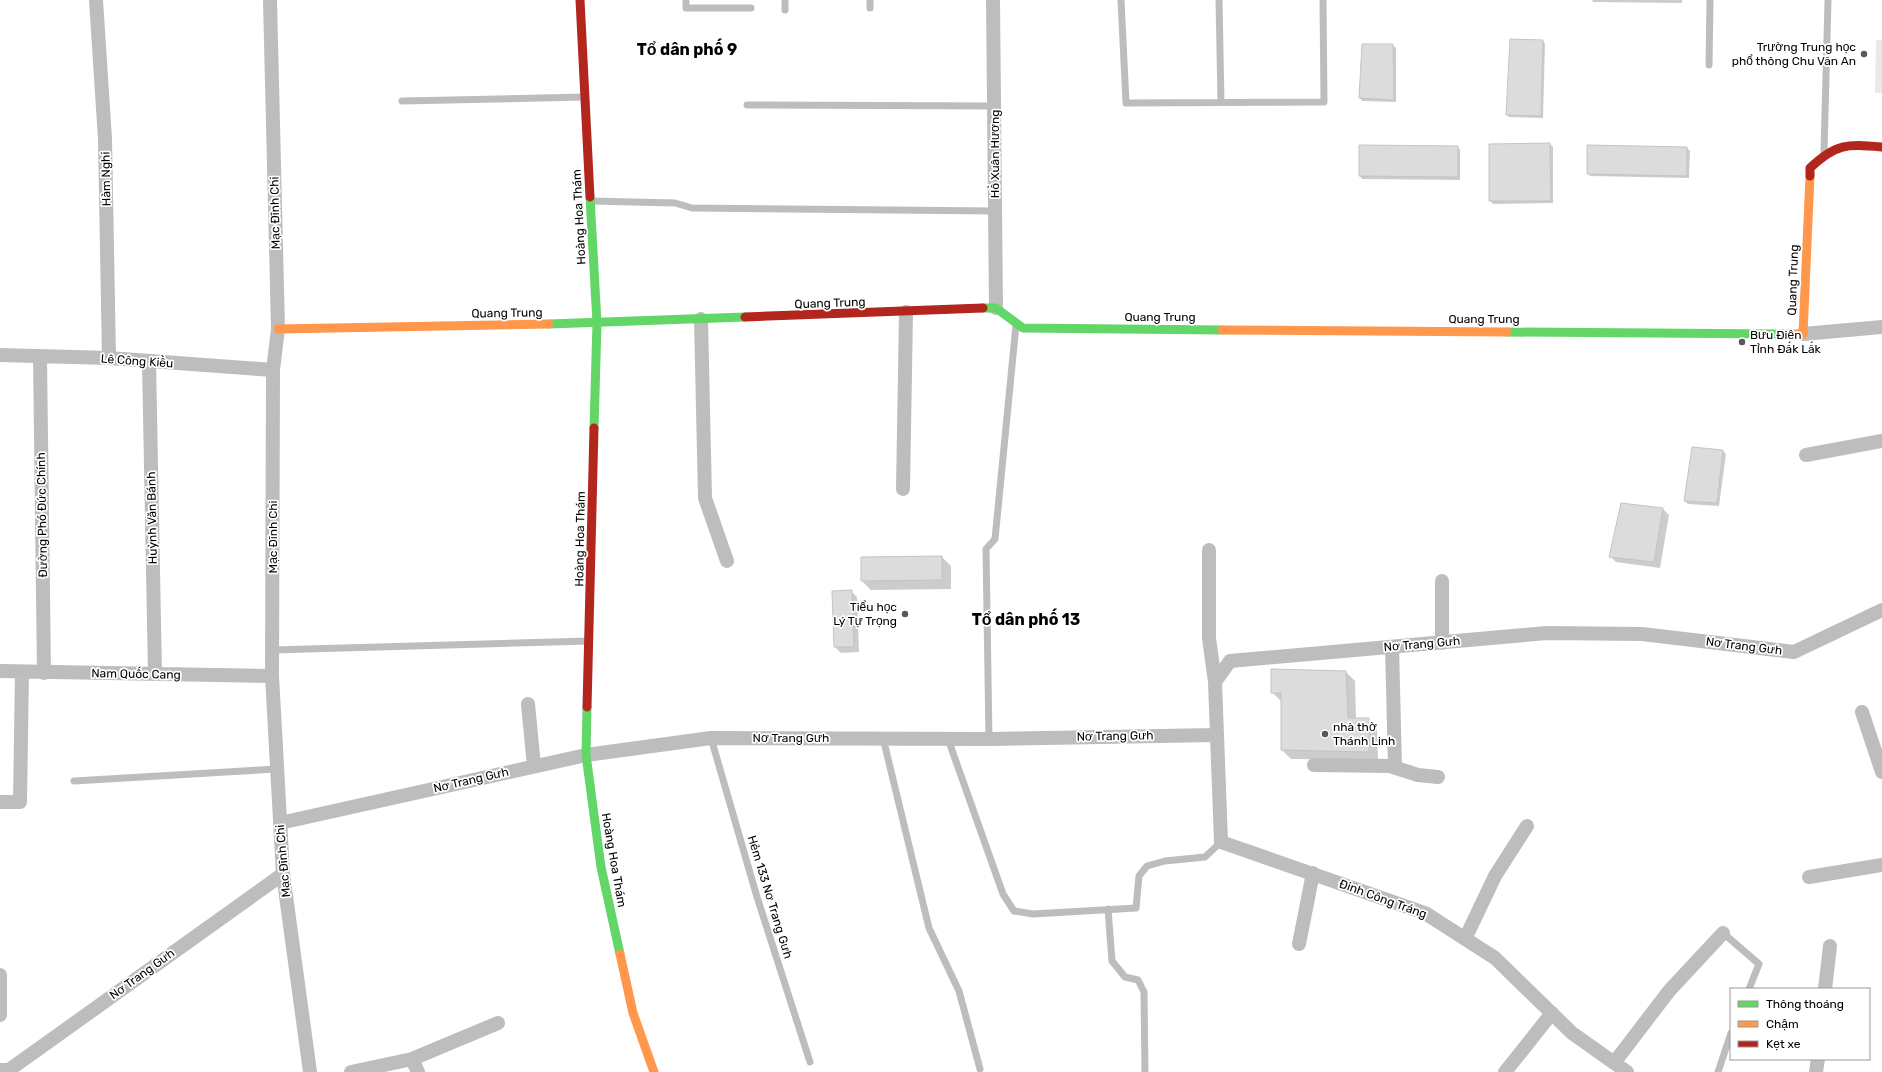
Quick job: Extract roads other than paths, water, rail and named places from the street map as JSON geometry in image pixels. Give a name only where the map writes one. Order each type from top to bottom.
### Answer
[{"type":"street","name":"Hàm Nghi","points":[[96,0],[105,139],[109,358]]},
{"type":"street","name":"Mạc Đĩnh Chi","points":[[270,0],[278,329],[274,370],[272,676],[283,874],[310,1072]]},
{"type":"street","name":"Hoàng Hoa Thám","points":[[580,0],[597,323],[586,755],[601,867],[634,1013],[654,1072]]},
{"type":"street","name":"Hồ Xuân Hương","points":[[993,0],[996,308]]},
{"type":"street","name":"Quang Trung","points":[[278,329],[597,323],[996,308],[1023,328],[1803,334],[1810,168],[1824,153],[1848,144],[1882,147]]},
{"type":"street","points":[[903,489],[906,312]]},
{"type":"street","points":[[701,319],[705,498],[727,561]]},
{"type":"street","points":[[1803,334],[1882,327]]},
{"type":"street","name":"Lê Công Kiều","points":[[0,355],[109,358],[274,370]]},
{"type":"street","name":"Đường Phó Đức Chính","points":[[40,357],[44,673]]},
{"type":"street","name":"Huỳnh Văn Bánh","points":[[148,361],[155,674]]},
{"type":"street","points":[[1806,455],[1882,441]]},
{"type":"street","points":[[1209,550],[1209,638],[1215,682],[1221,842]]},
{"type":"street","points":[[1442,581],[1442,643]]},
{"type":"street","name":"Nơ Trang Gưh","points":[[1215,682],[1230,661],[1547,633],[1642,634],[1794,652],[1882,610]]},
{"type":"street","points":[[1392,647],[1395,767]]},
{"type":"street","name":"Nam Quốc Cang","points":[[0,671],[272,676]]},
{"type":"street","points":[[0,802],[20,802],[22,672]]},
{"type":"street","points":[[528,704],[534,766]]},
{"type":"street","points":[[1862,712],[1882,772]]},
{"type":"street","name":"Nơ Trang Gưh","points":[[280,823],[586,755],[711,738],[989,739],[1217,734]]},
{"type":"street","points":[[1314,766],[1376,765],[1395,767],[1418,775],[1438,777]]},
{"type":"street","points":[[1465,939],[1495,876],[1527,826]]},
{"type":"street","name":"Đinh Công Tráng","points":[[1221,842],[1425,913],[1495,958],[1572,1033],[1627,1072]]},
{"type":"street","points":[[1809,877],[1882,865]]},
{"type":"street","name":"Nơ Trang Gưh","points":[[6,1070],[283,874]]},
{"type":"street","points":[[1299,944],[1313,874]]},
{"type":"street","points":[[1614,1063],[1669,991],[1723,933]]},
{"type":"street","points":[[1825,988],[1830,946]]},
{"type":"street","points":[[0,975],[0,1015]]},
{"type":"street","points":[[1505,1072],[1552,1013]]},
{"type":"street","points":[[351,1072],[412,1059],[498,1023]]},
{"type":"street","points":[[412,1059],[418,1072]]},
{"type":"street","points":[[1816,1072],[1818,1060]]},
{"type":"lane","points":[[686,0],[686,8],[751,8]]},
{"type":"lane","points":[[785,0],[785,10]]},
{"type":"lane","points":[[870,0],[870,8]]},
{"type":"lane","points":[[1121,0],[1126,103],[1324,102],[1323,0]]},
{"type":"lane","points":[[1219,0],[1221,102]]},
{"type":"lane","points":[[1709,65],[1710,0]]},
{"type":"lane","points":[[1824,153],[1828,0]]},
{"type":"lane","points":[[402,102],[584,97]]},
{"type":"lane","points":[[748,105],[994,106]]},
{"type":"lane","points":[[591,201],[675,203],[692,208],[995,211]]},
{"type":"lane","points":[[989,739],[986,549],[995,539],[1016,323]]},
{"type":"lane","points":[[272,650],[589,641]]},
{"type":"lane","name":"Hẻm 133 Nơ Trang Gưh","points":[[711,738],[757,897],[810,1062]]},
{"type":"lane","points":[[883,738],[929,928],[959,991],[980,1069]]},
{"type":"lane","points":[[948,739],[1003,894],[1014,911],[1033,914],[1136,908],[1139,876],[1147,866],[1165,861],[1204,857],[1221,842]]},
{"type":"lane","points":[[74,781],[277,769]]},
{"type":"lane","points":[[1108,909],[1112,961],[1125,977],[1138,980],[1144,992],[1145,1072]]},
{"type":"lane","points":[[1723,933],[1759,964],[1749,988]]},
{"type":"lane","points":[[1718,1072],[1730,1036]]},
{"type":"place","name":"Trường Trung học phổ thông Chu Văn An","points":[[1864,54]]},
{"type":"place","name":"Bưu Điện Tỉnh Đắk Lắk","points":[[1742,342]]},
{"type":"place","name":"Tiểu học Lý Tự Trọng","points":[[905,614]]},
{"type":"place","name":"nhà thờ Thánh Linh","points":[[1325,734]]},
{"type":"district","name":"Tổ dân phố 9","points":[[687,49]]},
{"type":"district","name":"Tổ dân phố 13","points":[[1026,619]]}]
